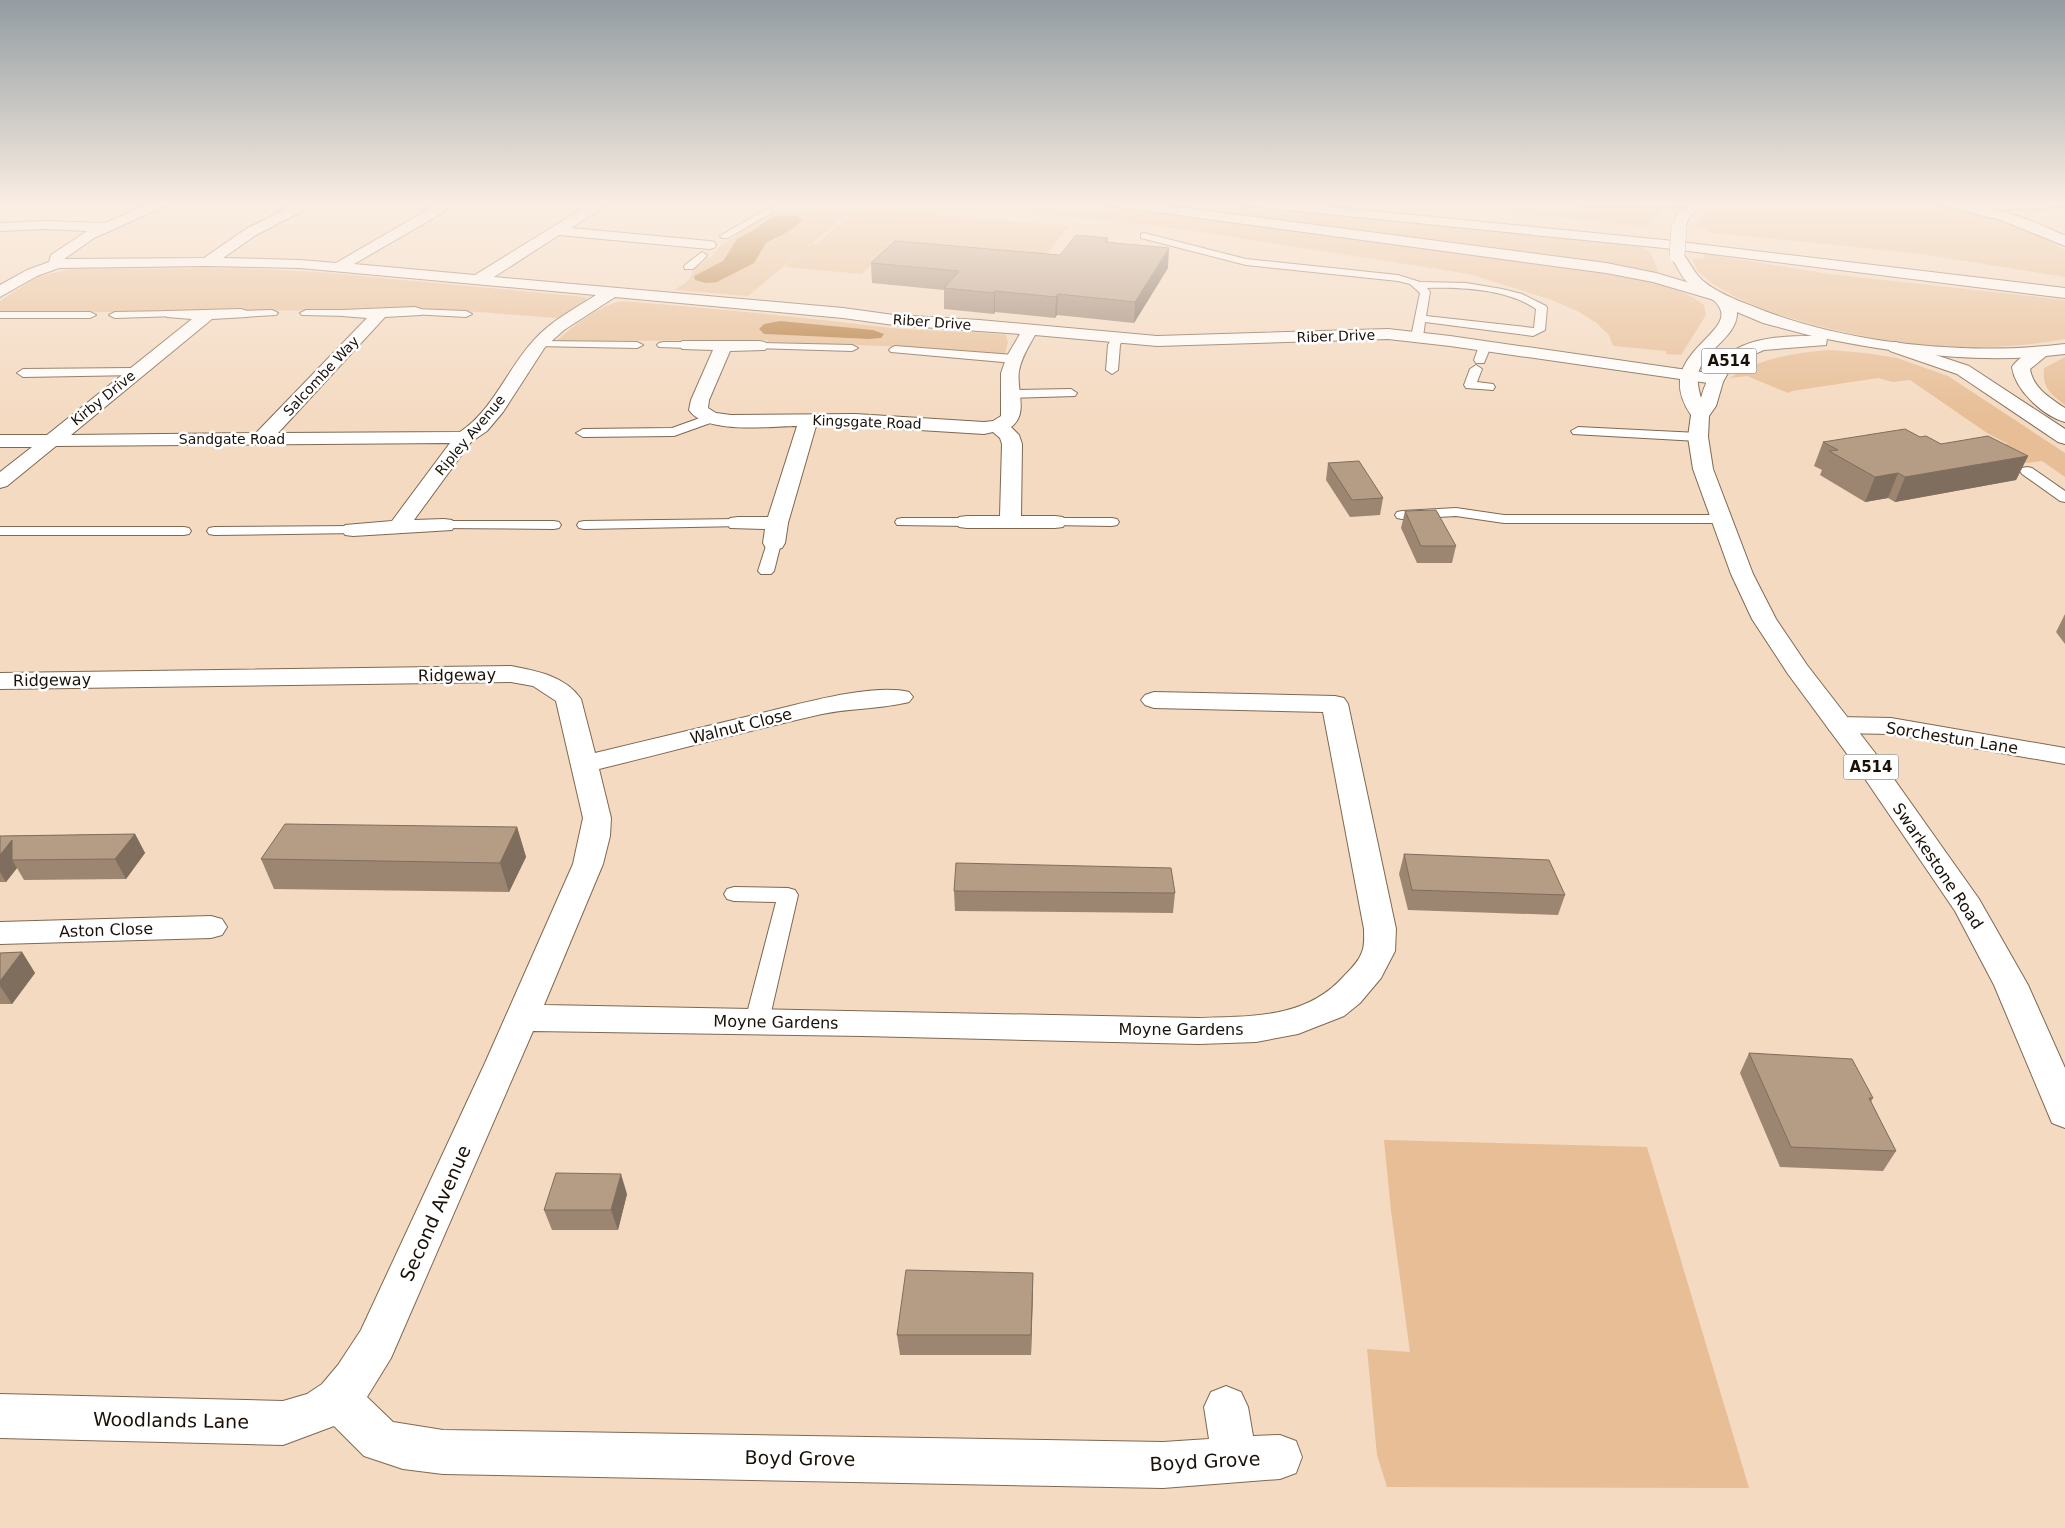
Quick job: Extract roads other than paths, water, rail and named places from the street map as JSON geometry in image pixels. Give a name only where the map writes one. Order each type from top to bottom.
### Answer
[{"type":"main road","points":[[0,292],[34,273]]},
{"type":"main road","name":"Riber Drive","points":[[406,273],[843,313],[894,320],[979,325],[1117,338],[1205,341],[1366,334],[1417,337],[1480,358],[1690,374],[1715,379]]},
{"type":"main road","points":[[478,280],[489,273]]},
{"type":"main road","points":[[1633,273],[1656,278],[1719,298],[1764,317],[1871,344],[1968,353],[2042,352],[2065,348]]},
{"type":"main road","points":[[1686,273],[1691,279],[1719,298]]},
{"type":"main road","points":[[1904,273],[2065,293]]},
{"type":"main road","points":[[2003,273],[2065,281]]},
{"type":"main road","name":"Ripley Avenue","points":[[400,526],[464,438],[480,427],[496,408],[539,344],[558,326],[612,292]]},
{"type":"main road","name":"A514","points":[[1690,374],[1702,353],[1727,324],[1730,314],[1719,298]]},
{"type":"main road","name":"Salcombe Way","points":[[348,313],[415,312]]},
{"type":"main road","name":"Salcombe Way","points":[[262,438],[380,313]]},
{"type":"main road","points":[[173,314],[241,314]]},
{"type":"main road","name":"Kirby Drive","points":[[0,482],[208,314]]},
{"type":"main road","points":[[998,427],[1006,424],[1011,417],[1013,405],[1010,375],[1014,359],[1030,330]]},
{"type":"main road","name":"A514","points":[[1699,426],[1708,406],[1715,379],[1722,366],[1740,353],[1764,345],[1811,341],[1871,344]]},
{"type":"main road","points":[[688,345],[759,346]]},
{"type":"main road","points":[[712,418],[698,410],[700,400],[724,346]]},
{"type":"main road","points":[[1896,347],[1963,370],[2065,438]]},
{"type":"main road","points":[[2042,352],[2021,367],[2021,376],[2030,389],[2065,416]]},
{"type":"main road","name":"Swarkestone Road","points":[[1690,374],[1689,388],[1699,426],[1703,469],[1742,574],[1764,619],[1797,669],[1869,764],[1953,885],[1993,950],[2038,1045],[2065,1113]]},
{"type":"main road","name":"Kingsgate Road","points":[[712,418],[742,421],[855,420],[984,428],[998,427]]},
{"type":"main road","points":[[738,523],[776,533],[808,420]]},
{"type":"main road","points":[[998,427],[1009,435],[1012,444],[1010,522]]},
{"type":"main road","name":"Sandgate Road","points":[[0,441],[464,438]]},
{"type":"main road","points":[[967,522],[1054,522]]},
{"type":"main road","points":[[353,530],[400,526],[444,526]]},
{"type":"main road","name":"Ridgeway","points":[[0,681],[520,676],[538,678],[558,688],[568,699],[597,818],[595,836],[588,864],[520,1018]]},
{"type":"main road","name":"Walnut Close","points":[[584,764],[824,706],[869,699],[900,697]]},
{"type":"main road","name":"Moyne Gardens","points":[[520,1018],[757,1021],[1199,1031],[1256,1029],[1298,1021],[1332,1007],[1348,994],[1369,970],[1379,950],[1380,929],[1335,704],[1154,700]]},
{"type":"main road","name":"Sorchestun Lane","points":[[1838,725],[1891,726],[2065,756]]},
{"type":"main road","name":"Aston Close","points":[[0,933],[211,927]]},
{"type":"main road","name":"Second Avenue","points":[[337,1399],[359,1371],[376,1344],[520,1018]]},
{"type":"main road","name":"Woodlands Lane","points":[[0,1416],[283,1423],[312,1413],[337,1399]]},
{"type":"main road","name":"Boyd Grove","points":[[337,1399],[380,1440],[403,1447],[443,1452],[1163,1465],[1280,1457]]},
{"type":"main road","points":[[1226,1407],[1235,1459]]},
{"type":"lane","points":[[1361,273],[1407,280],[1420,285],[1434,284],[1489,290],[1536,302],[1542,308],[1540,330],[1533,333],[1420,318]]},
{"type":"lane","points":[[1417,337],[1425,292],[1420,285]]},
{"type":"lane","points":[[415,312],[466,314]]},
{"type":"lane","points":[[241,314],[272,313]]},
{"type":"lane","points":[[306,313],[348,313]]},
{"type":"lane","points":[[115,315],[173,314]]},
{"type":"lane","points":[[0,315],[90,315]]},
{"type":"lane","points":[[1112,370],[1114,345],[1117,338]]},
{"type":"lane","points":[[539,344],[636,345]]},
{"type":"lane","points":[[663,345],[688,345]]},
{"type":"lane","points":[[759,346],[852,348]]},
{"type":"lane","points":[[895,350],[1014,359]]},
{"type":"lane","points":[[1480,358],[1470,385],[1489,387]]},
{"type":"lane","points":[[23,373],[134,372]]},
{"type":"lane","points":[[1012,394],[1071,393]]},
{"type":"lane","points":[[583,433],[674,432],[712,418]]},
{"type":"lane","points":[[1578,431],[1699,426]]},
{"type":"lane","points":[[2026,471],[2065,498]]},
{"type":"lane","points":[[1402,515],[1456,512],[1504,519],[1720,519]]},
{"type":"lane","points":[[902,522],[967,522]]},
{"type":"lane","points":[[1054,522],[1112,522]]},
{"type":"lane","points":[[584,525],[738,523]]},
{"type":"lane","points":[[444,526],[554,525]]},
{"type":"lane","points":[[214,531],[353,530]]},
{"type":"lane","points":[[0,531],[184,531]]},
{"type":"lane","points":[[766,570],[776,533]]},
{"type":"lane","points":[[734,894],[788,895],[757,1021]]}]
